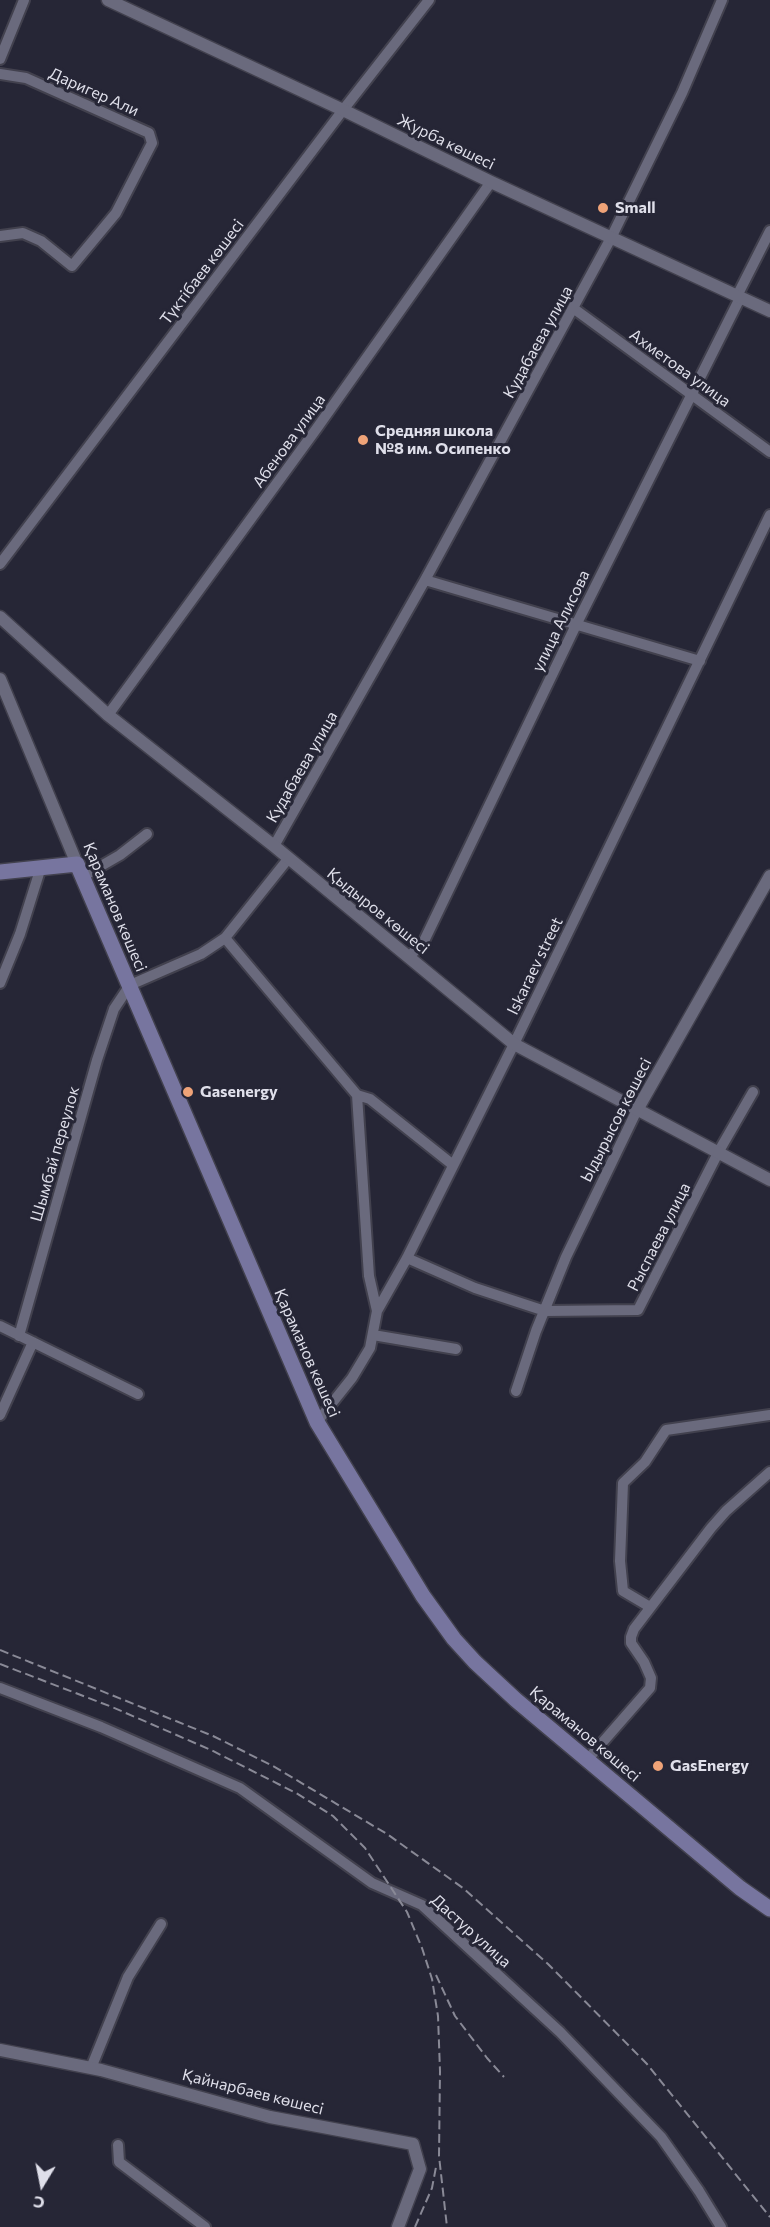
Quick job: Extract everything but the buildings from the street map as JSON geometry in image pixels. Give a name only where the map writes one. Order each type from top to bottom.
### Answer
[{"type":"main road","points":[[0,872],[41,867],[79,870]]},
{"type":"main road","name":"Қараманов көшесі","points":[[79,870],[317,1422],[423,1596],[454,1639],[509,1693],[740,1888],[770,1909]]},
{"type":"main road","points":[[740,1888],[770,1917]]},
{"type":"street","points":[[0,59],[24,0]]},
{"type":"street","name":"Журба көшесі","points":[[108,0],[491,182],[770,311]]},
{"type":"street","name":"Түктібаев көшесі","points":[[0,564],[343,110],[429,0]]},
{"type":"street","name":"Кудабаева улица","points":[[274,846],[425,580],[611,238],[682,93],[722,0]]},
{"type":"street","name":"Даригер Али","points":[[0,74],[26,78],[139,128],[149,133],[153,143],[116,213],[72,266],[40,241],[23,232],[0,236]]},
{"type":"street","name":"Абенова улица","points":[[108,716],[331,409],[491,182]]},
{"type":"street","name":"улица Алисова","points":[[409,957],[424,941],[770,231]]},
{"type":"street","name":"Ахметова улица","points":[[573,308],[770,452]]},
{"type":"street","name":"Iskaraev street","points":[[317,1422],[352,1378],[370,1348],[377,1311],[407,1258],[514,1044],[770,515]]},
{"type":"street","points":[[425,580],[700,661]]},
{"type":"street","name":"Қыдыров көшесі","points":[[0,617],[108,716],[274,846],[514,1044],[770,1180]]},
{"type":"street","name":"Қараманов көшесі","points":[[0,680],[79,870]]},
{"type":"street","points":[[79,870],[120,855],[147,834]]},
{"type":"street","points":[[130,985],[201,954],[225,938],[288,859]]},
{"type":"street","points":[[0,983],[20,934],[41,867]]},
{"type":"street","name":"Ыдырысов көшесі","points":[[516,1391],[566,1257],[637,1110],[770,876]]},
{"type":"street","points":[[225,938],[357,1095],[370,1099],[453,1165]]},
{"type":"street","name":"Шымбай переулок","points":[[19,1336],[97,1060],[114,1009],[130,985]]},
{"type":"street","name":"Рыспаева улица","points":[[407,1258],[475,1288],[544,1311],[638,1310],[719,1151],[753,1092]]},
{"type":"street","points":[[357,1095],[369,1276],[377,1311]]},
{"type":"street","points":[[0,1326],[138,1394]]},
{"type":"street","points":[[373,1335],[456,1349]]},
{"type":"street","points":[[0,1415],[33,1342]]},
{"type":"street","points":[[650,1607],[623,1591],[620,1561],[623,1483],[645,1462],[666,1430],[770,1415]]},
{"type":"street","points":[[588,1759],[650,1688],[651,1678],[631,1637],[650,1607],[726,1511],[770,1472]]},
{"type":"street","name":"Дастур улица","points":[[0,1688],[101,1727],[240,1788],[372,1883],[422,1905],[560,2032],[661,2137],[721,2227]]},
{"type":"street","points":[[91,2068],[128,1977],[161,1924]]},
{"type":"street","name":"Қайнарбаев көшесі","points":[[0,2050],[91,2068],[270,2116],[413,2144],[420,2169],[398,2227]]},
{"type":"street","points":[[117,2145],[119,2162],[205,2227]]},
{"type":"railway","points":[[0,1650],[213,1736],[273,1766],[387,1834],[463,1888],[548,1964],[647,2064],[770,2217]]},
{"type":"railway","points":[[0,1664],[112,1707],[211,1750],[296,1793],[333,1816],[365,1848],[407,1912],[432,1979],[438,2016],[439,2156],[447,2227]]},
{"type":"railway","points":[[436,1975],[455,2016],[504,2077]]},
{"type":"railway","points":[[415,2227],[432,2188],[436,2167]]},
{"type":"place","name":"Small","points":[[603,208]]},
{"type":"place","name":"Средняя школа №8 им. Осипенко","points":[[363,440]]},
{"type":"place","name":"Gasenergy","points":[[188,1092]]},
{"type":"place","name":"GasEnergy","points":[[658,1766]]}]
